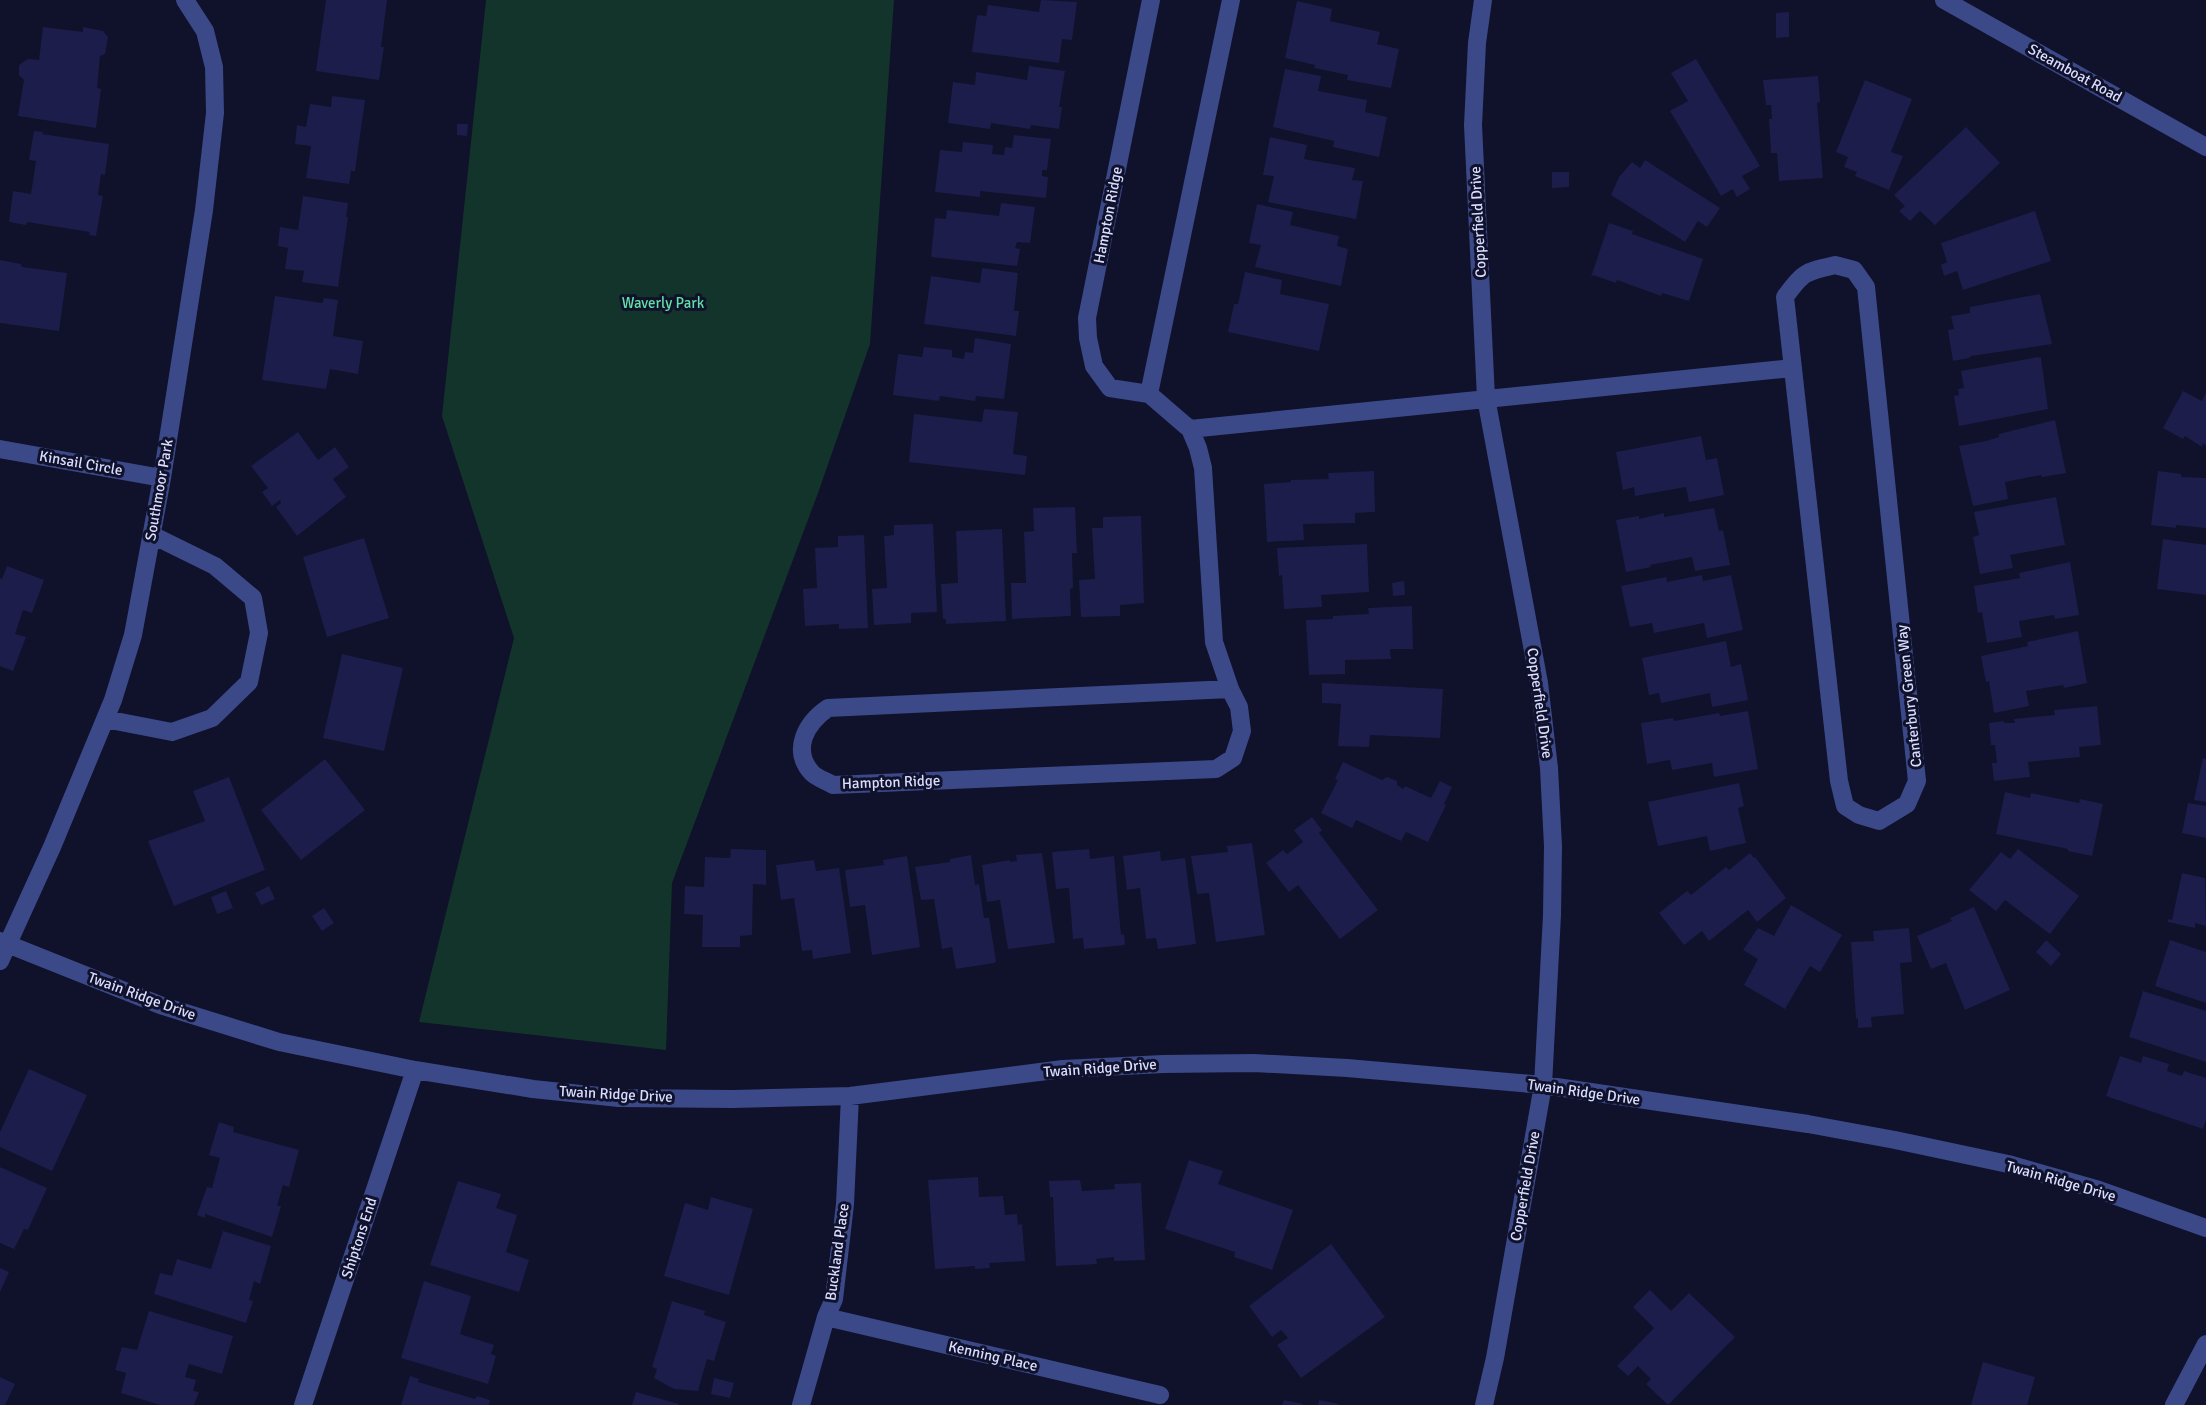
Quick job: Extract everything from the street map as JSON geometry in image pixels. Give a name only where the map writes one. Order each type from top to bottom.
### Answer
[{"type":"street","name":"Southmoor Park","points":[[0,962],[4,943],[52,847],[105,719],[133,635],[162,478],[204,210],[215,113],[214,67],[204,32],[185,0]]},
{"type":"street","name":"Hampton Ridge","points":[[1151,0],[1087,318],[1088,339],[1094,366],[1110,388],[1149,394],[1190,429],[1198,448],[1203,468],[1214,642],[1230,689],[1239,707],[1242,731],[1233,758],[1216,769],[833,785],[813,775],[802,759],[804,738],[813,718],[828,708],[1230,689]]},
{"type":"street","points":[[1149,394],[1231,0]]},
{"type":"street","name":"Copperfield Drive","points":[[1483,0],[1477,43],[1473,125],[1486,398],[1539,683],[1549,768],[1553,846],[1552,915],[1543,1085],[1495,1359],[1484,1405]]},
{"type":"street","name":"Steamboat Road","points":[[1944,0],[2206,147]]},
{"type":"street","name":"Canterbury Green Way","points":[[1835,265],[1854,270],[1866,287],[1917,781],[1907,804],[1880,821],[1859,815],[1845,806],[1839,781],[1793,368],[1785,297],[1800,277],[1816,269],[1835,265]]},
{"type":"street","points":[[1190,429],[1793,368]]},
{"type":"street","name":"Kinsail Circle","points":[[0,449],[162,478]]},
{"type":"street","points":[[105,719],[172,732],[212,718],[249,682],[259,633],[253,598],[215,566],[152,535]]},
{"type":"street","name":"Twain Ridge Drive","points":[[4,943],[160,1005],[279,1042],[415,1070],[533,1089],[619,1098],[732,1099],[850,1096],[1063,1069],[1163,1064],[1254,1063],[1347,1068],[1543,1085],[1808,1124],[2008,1164],[2087,1187],[2206,1228]]},
{"type":"street","name":"Shiptons End","points":[[303,1405],[415,1070]]},
{"type":"street","name":"Buckland Place","points":[[801,1405],[826,1317],[834,1299],[845,1204],[850,1096]]},
{"type":"street","name":"Kenning Place","points":[[826,1317],[1160,1395]]},
{"type":"street","points":[[2174,1405],[2206,1344]]},
{"type":"green space","name":"Waverly Park","points":[[486,0],[894,0],[870,344],[818,493],[672,883],[666,1050],[419,1022],[514,638],[442,416]]},
{"type":"building","points":[[326,0],[387,0],[379,80],[316,71]]},
{"type":"building","points":[[1041,0],[1077,2],[1072,40],[1062,39],[1059,63],[972,52],[977,15],[986,16],[988,5],[1039,12]]},
{"type":"building","points":[[1297,1],[1332,9],[1330,21],[1380,32],[1377,44],[1399,49],[1391,88],[1347,80],[1348,75],[1314,68],[1315,65],[1285,58]]},
{"type":"building","points":[[1789,12],[1789,37],[1776,38],[1776,13]]},
{"type":"building","points":[[43,27],[83,32],[83,27],[103,31],[108,37],[105,54],[100,56],[97,88],[101,89],[96,128],[18,116],[24,80],[19,75],[19,65],[28,59],[39,60]]},
{"type":"building","points":[[1696,59],[1760,166],[1742,176],[1750,189],[1737,197],[1733,189],[1721,196],[1670,111],[1688,101],[1671,73]]},
{"type":"building","points":[[1029,66],[1065,71],[1059,107],[1062,107],[1059,129],[1031,125],[1030,129],[991,123],[990,129],[948,123],[953,82],[975,85],[976,72],[1027,80]]},
{"type":"building","points":[[1285,69],[1321,76],[1318,91],[1367,100],[1365,112],[1387,117],[1379,157],[1333,147],[1334,141],[1273,127]]},
{"type":"building","points":[[1818,76],[1820,102],[1817,103],[1823,178],[1779,181],[1777,153],[1771,153],[1769,119],[1772,119],[1771,105],[1766,105],[1763,80]]},
{"type":"building","points":[[1865,80],[1912,99],[1891,152],[1903,156],[1889,190],[1855,176],[1857,172],[1844,167],[1848,157],[1836,152]]},
{"type":"building","points":[[332,96],[365,100],[355,171],[351,171],[349,184],[306,178],[311,146],[295,144],[297,125],[306,127],[310,104],[331,107]]},
{"type":"building","points":[[457,124],[468,124],[467,136],[457,135]]},
{"type":"building","points":[[1966,127],[2000,163],[1935,225],[1920,211],[1910,221],[1899,211],[1905,206],[1894,195]]},
{"type":"building","points":[[34,131],[109,144],[105,175],[101,174],[98,195],[103,196],[96,236],[89,235],[90,232],[27,222],[26,225],[9,222],[13,191],[31,194],[36,161],[29,160]]},
{"type":"building","points":[[1014,135],[1051,139],[1047,170],[1042,170],[1042,176],[1048,177],[1046,198],[980,191],[980,197],[935,192],[940,150],[962,152],[963,142],[993,145],[992,154],[1004,155],[1005,147],[1012,148]]},
{"type":"building","points":[[1270,137],[1307,145],[1304,159],[1355,168],[1352,180],[1363,181],[1356,219],[1268,202],[1274,176],[1263,175]]},
{"type":"building","points":[[1645,160],[1720,208],[1707,227],[1698,221],[1685,242],[1611,195],[1619,177],[1632,162],[1640,168]]},
{"type":"building","points":[[1552,172],[1569,172],[1569,187],[1552,188]]},
{"type":"building","points":[[303,196],[348,203],[338,287],[302,282],[304,271],[285,269],[288,248],[278,246],[280,227],[298,230]]},
{"type":"building","points":[[1001,203],[1035,207],[1030,243],[1017,242],[1015,248],[1020,249],[1017,266],[931,257],[935,218],[946,219],[947,210],[999,216]]},
{"type":"building","points":[[1257,204],[1293,212],[1290,225],[1339,236],[1337,246],[1348,249],[1341,286],[1255,267],[1261,245],[1249,243]]},
{"type":"building","points":[[2035,211],[2051,261],[1963,290],[1957,271],[1944,276],[1941,265],[1947,262],[1941,243]]},
{"type":"building","points":[[1609,223],[1633,231],[1632,234],[1703,259],[1689,301],[1662,293],[1661,296],[1617,280],[1616,283],[1593,275],[1591,277]]},
{"type":"building","points":[[0,260],[21,264],[22,267],[67,273],[59,331],[0,323]]},
{"type":"building","points":[[982,268],[1018,273],[1014,311],[1019,311],[1016,336],[924,324],[931,276],[980,283]]},
{"type":"building","points":[[1245,272],[1282,280],[1280,294],[1329,304],[1319,351],[1228,332],[1234,304],[1238,304]]},
{"type":"building","points":[[2040,294],[2052,344],[1971,356],[1953,361],[1948,330],[1954,329],[1951,316],[1970,313],[1970,307]]},
{"type":"building","points":[[275,296],[322,303],[324,298],[338,300],[333,336],[363,341],[358,374],[330,369],[326,389],[262,380]]},
{"type":"building","points":[[975,338],[1011,344],[1004,399],[976,396],[975,401],[940,396],[939,401],[893,395],[898,354],[922,357],[924,347],[952,350],[952,357],[964,359],[965,352],[973,353]]},
{"type":"building","points":[[2041,358],[2048,409],[1959,426],[1954,396],[1959,395],[1958,389],[1964,388],[1961,371]]},
{"type":"building","points":[[2183,391],[2202,401],[2206,393],[2206,446],[2203,443],[2202,447],[2185,436],[2183,439],[2163,428]]},
{"type":"building","points":[[984,409],[1018,412],[1013,454],[1027,456],[1025,475],[909,462],[914,414],[982,422]]},
{"type":"building","points":[[2055,420],[2066,473],[2005,482],[2008,499],[1973,506],[1959,446],[1986,441],[1999,437],[1999,434]]},
{"type":"building","points":[[298,432],[318,460],[335,447],[349,467],[333,479],[346,497],[297,536],[276,507],[281,503],[280,500],[272,506],[262,492],[268,488],[251,466]]},
{"type":"building","points":[[1701,436],[1706,460],[1717,458],[1724,495],[1689,502],[1686,487],[1635,496],[1634,487],[1623,490],[1616,452]]},
{"type":"building","points":[[1374,471],[1375,512],[1355,513],[1355,523],[1303,524],[1304,540],[1267,542],[1264,484],[1291,482],[1291,480],[1329,479],[1328,473]]},
{"type":"building","points":[[2158,471],[2181,474],[2181,477],[2206,478],[2206,528],[2151,525]]},
{"type":"building","points":[[2056,497],[2065,545],[2010,555],[2013,568],[1980,574],[1973,537],[1979,535],[1974,512]]},
{"type":"building","points":[[1075,507],[1077,553],[1072,553],[1071,616],[1012,619],[1011,583],[1026,583],[1024,532],[1034,531],[1033,508]]},
{"type":"building","points":[[1714,508],[1719,531],[1723,530],[1730,565],[1695,571],[1692,557],[1626,572],[1616,520],[1639,516],[1639,519],[1664,513],[1664,517]]},
{"type":"building","points":[[1141,516],[1144,603],[1120,605],[1120,616],[1081,617],[1079,580],[1095,579],[1092,528],[1103,528],[1103,517]]},
{"type":"building","points":[[933,524],[937,612],[911,613],[911,623],[874,625],[872,589],[887,588],[884,536],[894,535],[894,525]]},
{"type":"building","points":[[1002,529],[1006,621],[946,624],[946,619],[943,619],[941,584],[958,583],[956,531]]},
{"type":"building","points":[[864,535],[868,628],[839,629],[839,624],[805,626],[803,589],[817,588],[815,548],[838,547],[838,536]]},
{"type":"building","points":[[364,538],[389,618],[327,637],[303,557]]},
{"type":"building","points":[[2163,539],[2206,545],[2206,595],[2157,589]]},
{"type":"building","points":[[1367,544],[1369,592],[1321,595],[1322,607],[1284,609],[1282,575],[1279,576],[1277,548]]},
{"type":"building","points":[[2070,562],[2079,615],[2055,619],[2054,615],[2019,621],[2022,637],[1987,643],[1982,612],[1978,613],[1974,586],[2020,578],[2019,573]]},
{"type":"building","points":[[7,566],[44,580],[32,613],[23,610],[15,634],[26,637],[13,671],[0,666],[0,578],[2,579]]},
{"type":"building","points":[[1702,575],[1703,581],[1731,575],[1743,630],[1707,638],[1704,623],[1654,633],[1652,623],[1630,627],[1621,586],[1666,577],[1667,582]]},
{"type":"building","points":[[1404,581],[1405,595],[1393,596],[1392,583]]},
{"type":"building","points":[[1412,606],[1413,649],[1390,649],[1391,659],[1345,660],[1345,674],[1309,675],[1306,620],[1369,614],[1368,608]]},
{"type":"building","points":[[2078,631],[2087,683],[2064,688],[2063,685],[2026,691],[2029,706],[1994,713],[1989,681],[1986,682],[1981,656],[2028,646],[2027,642]]},
{"type":"building","points":[[1726,641],[1731,667],[1741,664],[1748,700],[1712,707],[1710,693],[1661,703],[1659,693],[1649,695],[1642,658]]},
{"type":"building","points":[[342,654],[403,668],[384,751],[323,738]]},
{"type":"building","points":[[1322,683],[1443,689],[1440,738],[1370,735],[1369,747],[1338,746],[1341,704],[1322,703]]},
{"type":"building","points":[[2097,706],[2101,745],[2079,747],[2080,757],[2028,762],[2030,777],[1994,781],[1992,763],[1997,763],[1995,745],[1991,745],[1989,723],[2004,721],[2004,723],[2015,723],[2014,719],[2055,715],[2054,710]]},
{"type":"building","points":[[1748,711],[1758,769],[1714,777],[1712,763],[1672,770],[1670,760],[1647,764],[1641,723],[1673,718],[1674,721],[1719,713],[1720,716]]},
{"type":"building","points":[[2203,758],[2206,759],[2206,802],[2194,800]]},
{"type":"building","points":[[325,759],[365,810],[301,860],[261,810]]},
{"type":"building","points":[[1343,762],[1382,780],[1387,777],[1397,781],[1397,785],[1403,789],[1405,786],[1431,798],[1440,781],[1452,787],[1428,842],[1406,832],[1401,841],[1356,820],[1352,828],[1321,813],[1338,780],[1335,779]]},
{"type":"building","points":[[229,777],[265,870],[174,906],[148,841],[205,821],[193,791]]},
{"type":"building","points":[[1739,783],[1744,806],[1738,808],[1746,843],[1710,851],[1707,836],[1658,846],[1648,802]]},
{"type":"building","points":[[2005,792],[2030,798],[2031,793],[2079,803],[2080,799],[2103,804],[2092,856],[1996,834]]},
{"type":"building","points":[[2188,803],[2206,806],[2206,838],[2182,833]]},
{"type":"building","points":[[1312,817],[1322,830],[1319,833],[1378,910],[1340,939],[1298,885],[1289,892],[1266,863],[1283,850],[1287,854],[1303,842],[1294,830]]},
{"type":"building","points":[[1252,843],[1265,935],[1216,942],[1209,893],[1197,894],[1191,856],[1228,852],[1227,846]]},
{"type":"building","points":[[731,849],[766,850],[766,885],[753,884],[752,935],[740,936],[740,947],[702,947],[703,915],[684,914],[685,886],[704,887],[705,857],[730,858]]},
{"type":"building","points":[[1089,849],[1090,859],[1114,856],[1121,935],[1124,934],[1125,945],[1084,949],[1083,938],[1073,939],[1069,888],[1056,889],[1052,852]]},
{"type":"building","points":[[2018,849],[2079,896],[2050,934],[2005,900],[1996,911],[1969,890],[2001,852],[2010,859]]},
{"type":"building","points":[[1160,851],[1161,861],[1185,858],[1196,944],[1158,949],[1156,938],[1146,939],[1140,888],[1127,890],[1123,856]]},
{"type":"building","points":[[1042,853],[1055,943],[1008,949],[1000,900],[987,902],[982,865],[1017,861],[1016,855]]},
{"type":"building","points":[[1750,853],[1786,898],[1757,922],[1748,910],[1709,941],[1702,931],[1684,945],[1659,913],[1687,891],[1691,895],[1726,867],[1729,870]]},
{"type":"building","points":[[971,855],[975,885],[979,884],[984,918],[989,918],[996,961],[956,969],[952,947],[942,949],[934,899],[921,900],[915,867],[950,862],[950,859]]},
{"type":"building","points":[[907,856],[920,947],[872,955],[865,905],[850,907],[845,870],[884,865],[883,860]]},
{"type":"building","points":[[814,860],[816,871],[839,868],[851,953],[813,959],[812,950],[802,951],[794,898],[781,900],[776,865]]},
{"type":"building","points":[[2182,873],[2205,878],[2206,926],[2195,923],[2195,928],[2168,922],[2168,919],[2172,920]]},
{"type":"building","points":[[269,886],[275,899],[261,905],[255,893]]},
{"type":"building","points":[[226,891],[233,908],[217,914],[211,897]]},
{"type":"building","points":[[1791,905],[1842,935],[1820,972],[1810,966],[1785,1009],[1744,985],[1758,959],[1743,950],[1758,928],[1774,936]]},
{"type":"building","points":[[1974,907],[2010,990],[1965,1010],[1946,963],[1931,969],[1917,936],[1952,921],[1950,918]]},
{"type":"building","points":[[324,908],[334,923],[322,931],[312,916]]},
{"type":"building","points":[[1909,928],[1912,962],[1900,963],[1904,1014],[1871,1017],[1872,1027],[1858,1028],[1851,942],[1874,941],[1873,931]]},
{"type":"building","points":[[2046,940],[2061,954],[2051,966],[2036,952]]},
{"type":"building","points":[[2170,940],[2206,952],[2206,1003],[2155,986]]},
{"type":"building","points":[[2143,991],[2206,1011],[2206,1062],[2129,1037]]},
{"type":"building","points":[[2120,1056],[2141,1063],[2143,1056],[2169,1064],[2167,1071],[2182,1076],[2184,1071],[2206,1078],[2206,1120],[2203,1129],[2106,1096]]},
{"type":"building","points":[[29,1069],[87,1095],[52,1171],[0,1147],[0,1132]]},
{"type":"building","points":[[219,1122],[234,1127],[233,1132],[299,1150],[289,1187],[283,1185],[277,1206],[281,1206],[272,1237],[205,1214],[205,1218],[197,1215],[207,1187],[212,1188],[220,1158],[209,1155]]},
{"type":"building","points":[[1189,1160],[1223,1171],[1218,1184],[1293,1210],[1272,1270],[1234,1257],[1235,1252],[1165,1229]]},
{"type":"building","points":[[0,1167],[47,1188],[28,1230],[24,1229],[14,1249],[0,1243]]},
{"type":"building","points":[[978,1177],[979,1197],[1003,1196],[1005,1215],[1017,1214],[1018,1225],[1022,1224],[1025,1261],[989,1263],[990,1268],[975,1269],[975,1266],[935,1269],[928,1180]]},
{"type":"building","points":[[1080,1180],[1082,1191],[1115,1189],[1114,1184],[1141,1183],[1145,1260],[1114,1261],[1114,1257],[1096,1259],[1097,1264],[1056,1266],[1053,1197],[1050,1197],[1049,1181]]},
{"type":"building","points":[[458,1181],[501,1194],[496,1208],[517,1215],[506,1252],[529,1260],[519,1292],[430,1265]]},
{"type":"building","points":[[711,1197],[753,1209],[729,1295],[664,1276],[685,1203],[708,1210]]},
{"type":"building","points":[[223,1231],[271,1246],[260,1284],[254,1281],[249,1300],[253,1301],[246,1323],[154,1294],[160,1273],[172,1276],[177,1259],[211,1269]]},
{"type":"building","points":[[1331,1244],[1385,1317],[1301,1378],[1277,1345],[1288,1338],[1281,1330],[1272,1337],[1249,1306]]},
{"type":"building","points":[[0,1268],[9,1272],[0,1292]]},
{"type":"building","points":[[424,1281],[471,1296],[460,1334],[494,1345],[491,1354],[496,1356],[488,1384],[401,1358]]},
{"type":"building","points":[[1650,1290],[1671,1311],[1689,1293],[1735,1337],[1668,1405],[1646,1384],[1651,1379],[1638,1366],[1628,1376],[1617,1366],[1654,1328],[1633,1307]]},
{"type":"building","points":[[672,1301],[705,1311],[704,1315],[726,1322],[714,1361],[707,1359],[698,1391],[674,1389],[654,1378],[657,1369],[652,1367]]},
{"type":"building","points":[[149,1311],[233,1336],[222,1374],[189,1364],[185,1377],[196,1380],[193,1391],[199,1392],[194,1405],[160,1405],[121,1393],[126,1373],[115,1370],[122,1347],[137,1350]]},
{"type":"building","points":[[1983,1362],[2035,1377],[2027,1405],[1971,1405]]},
{"type":"building","points":[[410,1376],[419,1379],[418,1382],[475,1399],[477,1396],[490,1400],[489,1405],[401,1405]]},
{"type":"building","points":[[0,1377],[15,1384],[5,1405],[0,1405]]},
{"type":"building","points":[[714,1378],[734,1383],[730,1398],[711,1394]]},
{"type":"building","points":[[636,1392],[679,1404],[679,1405],[632,1405]]},
{"type":"building","points":[[1284,1400],[1303,1404],[1303,1405],[1282,1405]]},
{"type":"building","points":[[1319,1400],[1339,1404],[1339,1405],[1318,1405]]}]
